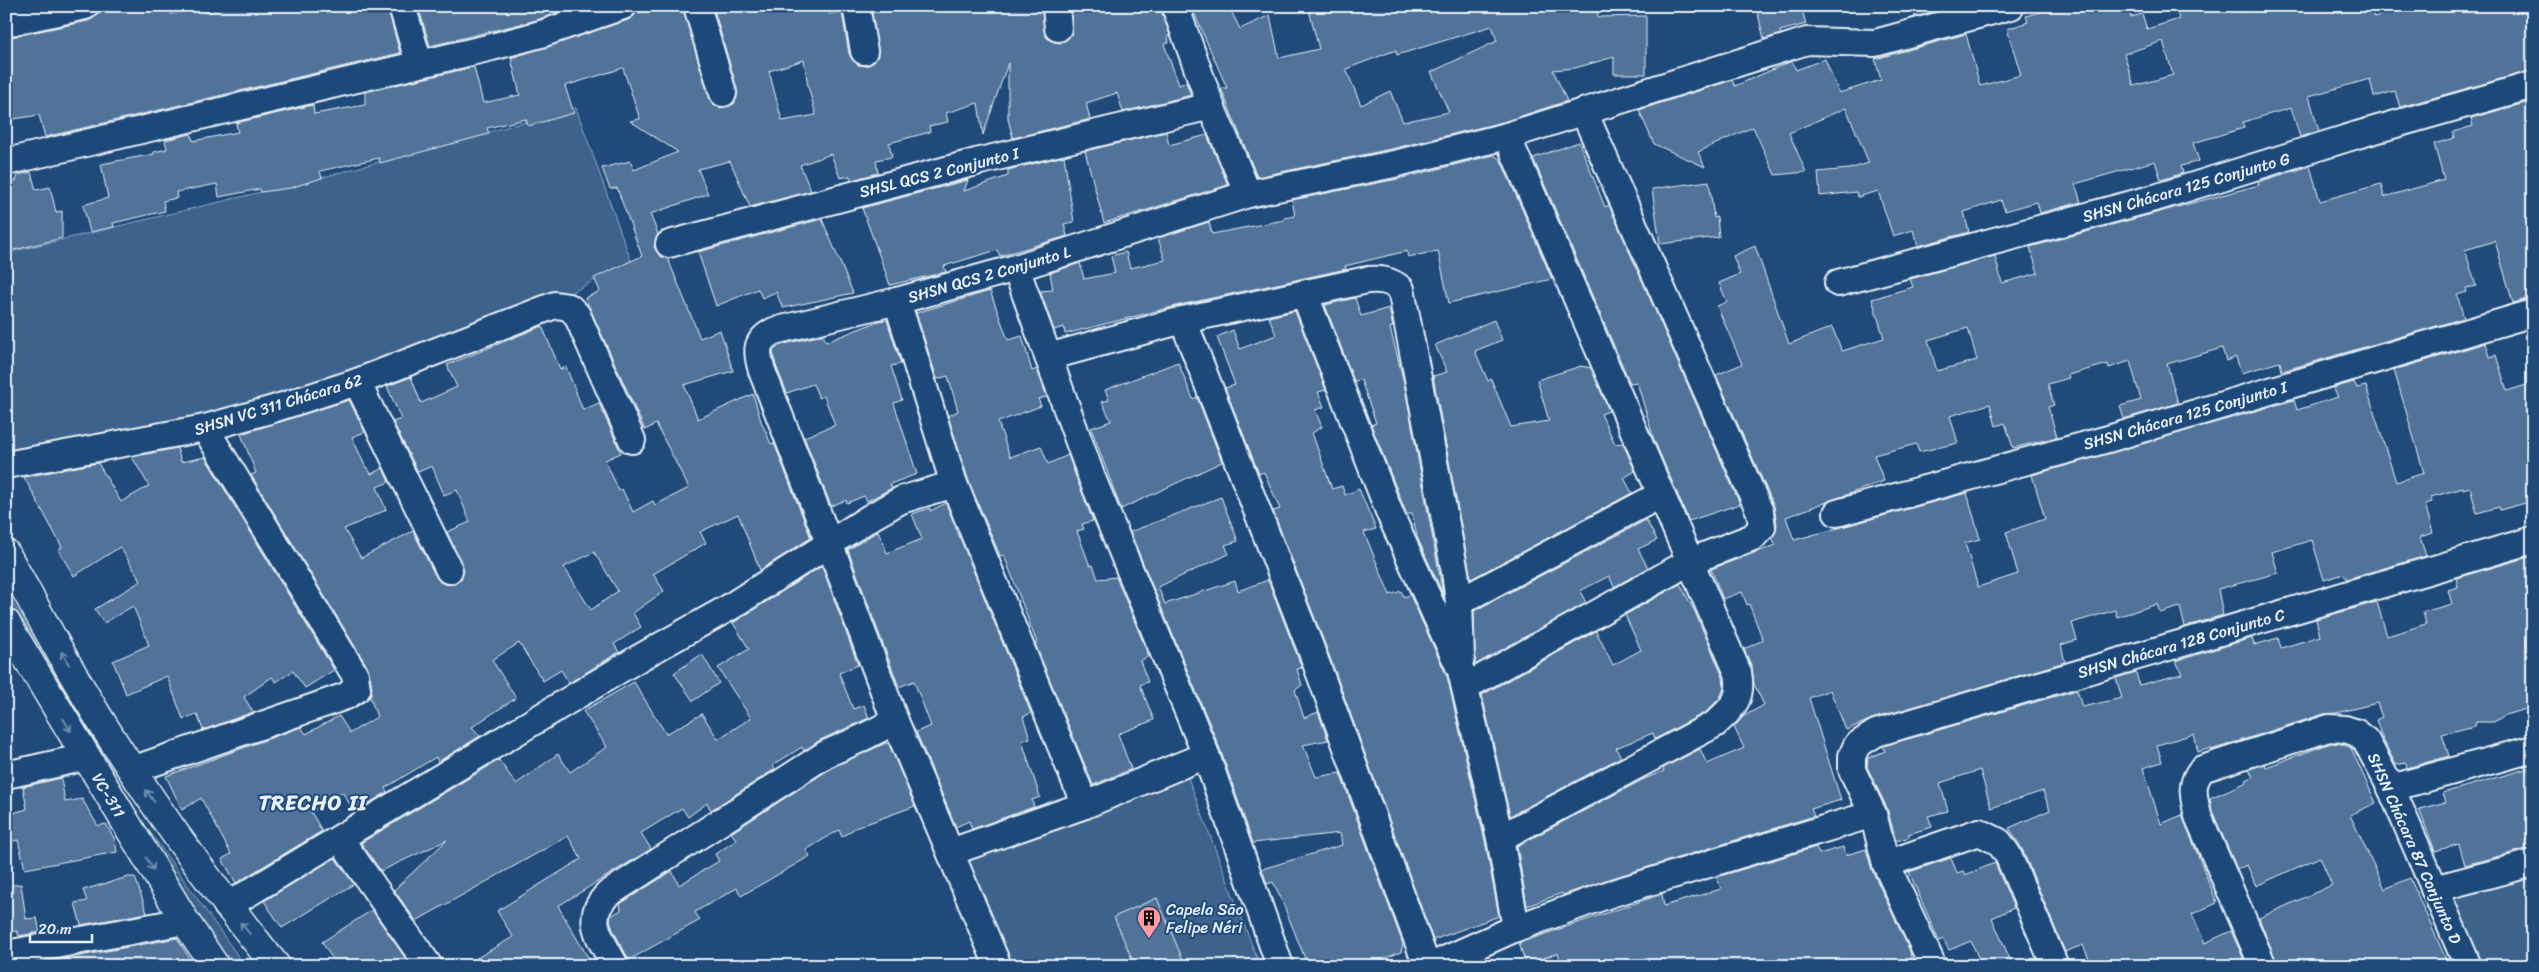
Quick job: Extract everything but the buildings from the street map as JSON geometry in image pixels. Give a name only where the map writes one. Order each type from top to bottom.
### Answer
[{"type":"main road","points":[[6,554],[45,624],[132,770],[227,906],[276,966]]},
{"type":"main road","name":"VC-311","points":[[6,622],[185,921],[215,966]]},
{"type":"street","points":[[6,23],[85,6]]},
{"type":"street","points":[[402,6],[419,63]]},
{"type":"street","points":[[7,158],[541,34],[623,6]]},
{"type":"street","points":[[696,6],[723,93]]},
{"type":"street","points":[[856,6],[864,51]]},
{"type":"street","points":[[1175,6],[1211,106],[1248,194]]},
{"type":"street","name":"SHSN QCS 2 Conjunto L","points":[[830,545],[757,355],[758,344],[769,334],[1016,268],[1248,194],[1394,164],[1507,136],[1807,41],[1875,43],[2011,6]]},
{"type":"street","name":"SHSN Chácara 125 Conjunto G","points":[[1838,283],[2158,197],[2357,135],[2533,85]]},
{"type":"street","name":"SHSL QCS 2 Conjunto I","points":[[669,244],[976,162],[1211,106]]},
{"type":"street","points":[[1463,679],[1691,561],[1754,537],[1762,527],[1760,512],[1584,112]]},
{"type":"street","points":[[1500,838],[1715,724],[1737,701],[1741,687],[1738,673],[1691,561],[1660,495],[1507,136]]},
{"type":"street","points":[[1016,268],[1092,478],[1206,755],[1280,966]]},
{"type":"street","points":[[1048,357],[1183,320],[1358,282],[1381,279],[1393,282],[1401,289],[1459,602],[1463,679],[1500,838],[1516,928]]},
{"type":"street","points":[[1304,293],[1390,514],[1463,679]]},
{"type":"street","points":[[897,301],[954,484],[1085,805]]},
{"type":"street","name":"SHSN VC 311 Chácara 62","points":[[6,465],[205,428],[357,382],[540,308],[561,305],[569,307],[577,315],[632,440]]},
{"type":"street","name":"SHSN Chácara 125 Conjunto I","points":[[1837,514],[2108,438],[2533,313]]},
{"type":"street","points":[[1183,320],[1312,652],[1427,966]]},
{"type":"street","points":[[357,382],[449,570]]},
{"type":"street","points":[[132,770],[346,696],[356,689],[355,675],[205,428]]},
{"type":"street","points":[[227,906],[639,658],[730,607],[900,500],[954,484]]},
{"type":"street","points":[[1459,602],[1660,495]]},
{"type":"street","name":"SHSN Chácara 128 Conjunto C","points":[[1873,814],[1852,770],[1852,756],[1858,745],[1876,733],[2533,540]]},
{"type":"street","points":[[830,545],[895,720],[998,966]]},
{"type":"street","points":[[615,966],[595,926],[594,915],[599,903],[608,894],[826,754],[860,739],[895,720]]},
{"type":"street","name":"SHSN Chácara 87 Conjunto D","points":[[2263,966],[2198,816],[2194,797],[2194,779],[2202,769],[2329,728],[2351,731],[2366,741],[2391,788],[2468,966]]},
{"type":"street","points":[[2391,788],[2533,749]]},
{"type":"street","points":[[951,852],[1085,805],[1206,755]]},
{"type":"street","points":[[6,775],[86,757]]},
{"type":"street","points":[[1431,966],[1516,928],[1619,891],[1873,814],[1886,864],[1933,966]]},
{"type":"street","points":[[1886,864],[1979,832],[1999,842],[2008,855],[2055,966]]},
{"type":"street","points":[[340,839],[429,966]]},
{"type":"street","points":[[2434,889],[2533,863]]},
{"type":"street","points":[[11,958],[185,921]]},
{"type":"shaded area","points":[[576,108],[631,261],[540,309],[357,382],[6,465],[6,253],[320,178]]},
{"type":"shaded area","points":[[6,591],[143,822],[245,966],[232,966],[99,764],[6,611]]},
{"type":"shaded area","points":[[1187,775],[1260,966],[999,966],[966,859]]},
{"type":"shaded area","points":[[2533,875],[2533,966],[2473,966],[2450,912],[2455,897]]},
{"type":"place","name":"Capela São Felipe Néri","points":[[1149,939]]},
{"type":"district","name":"TRECHO II","points":[[313,803]]}]
